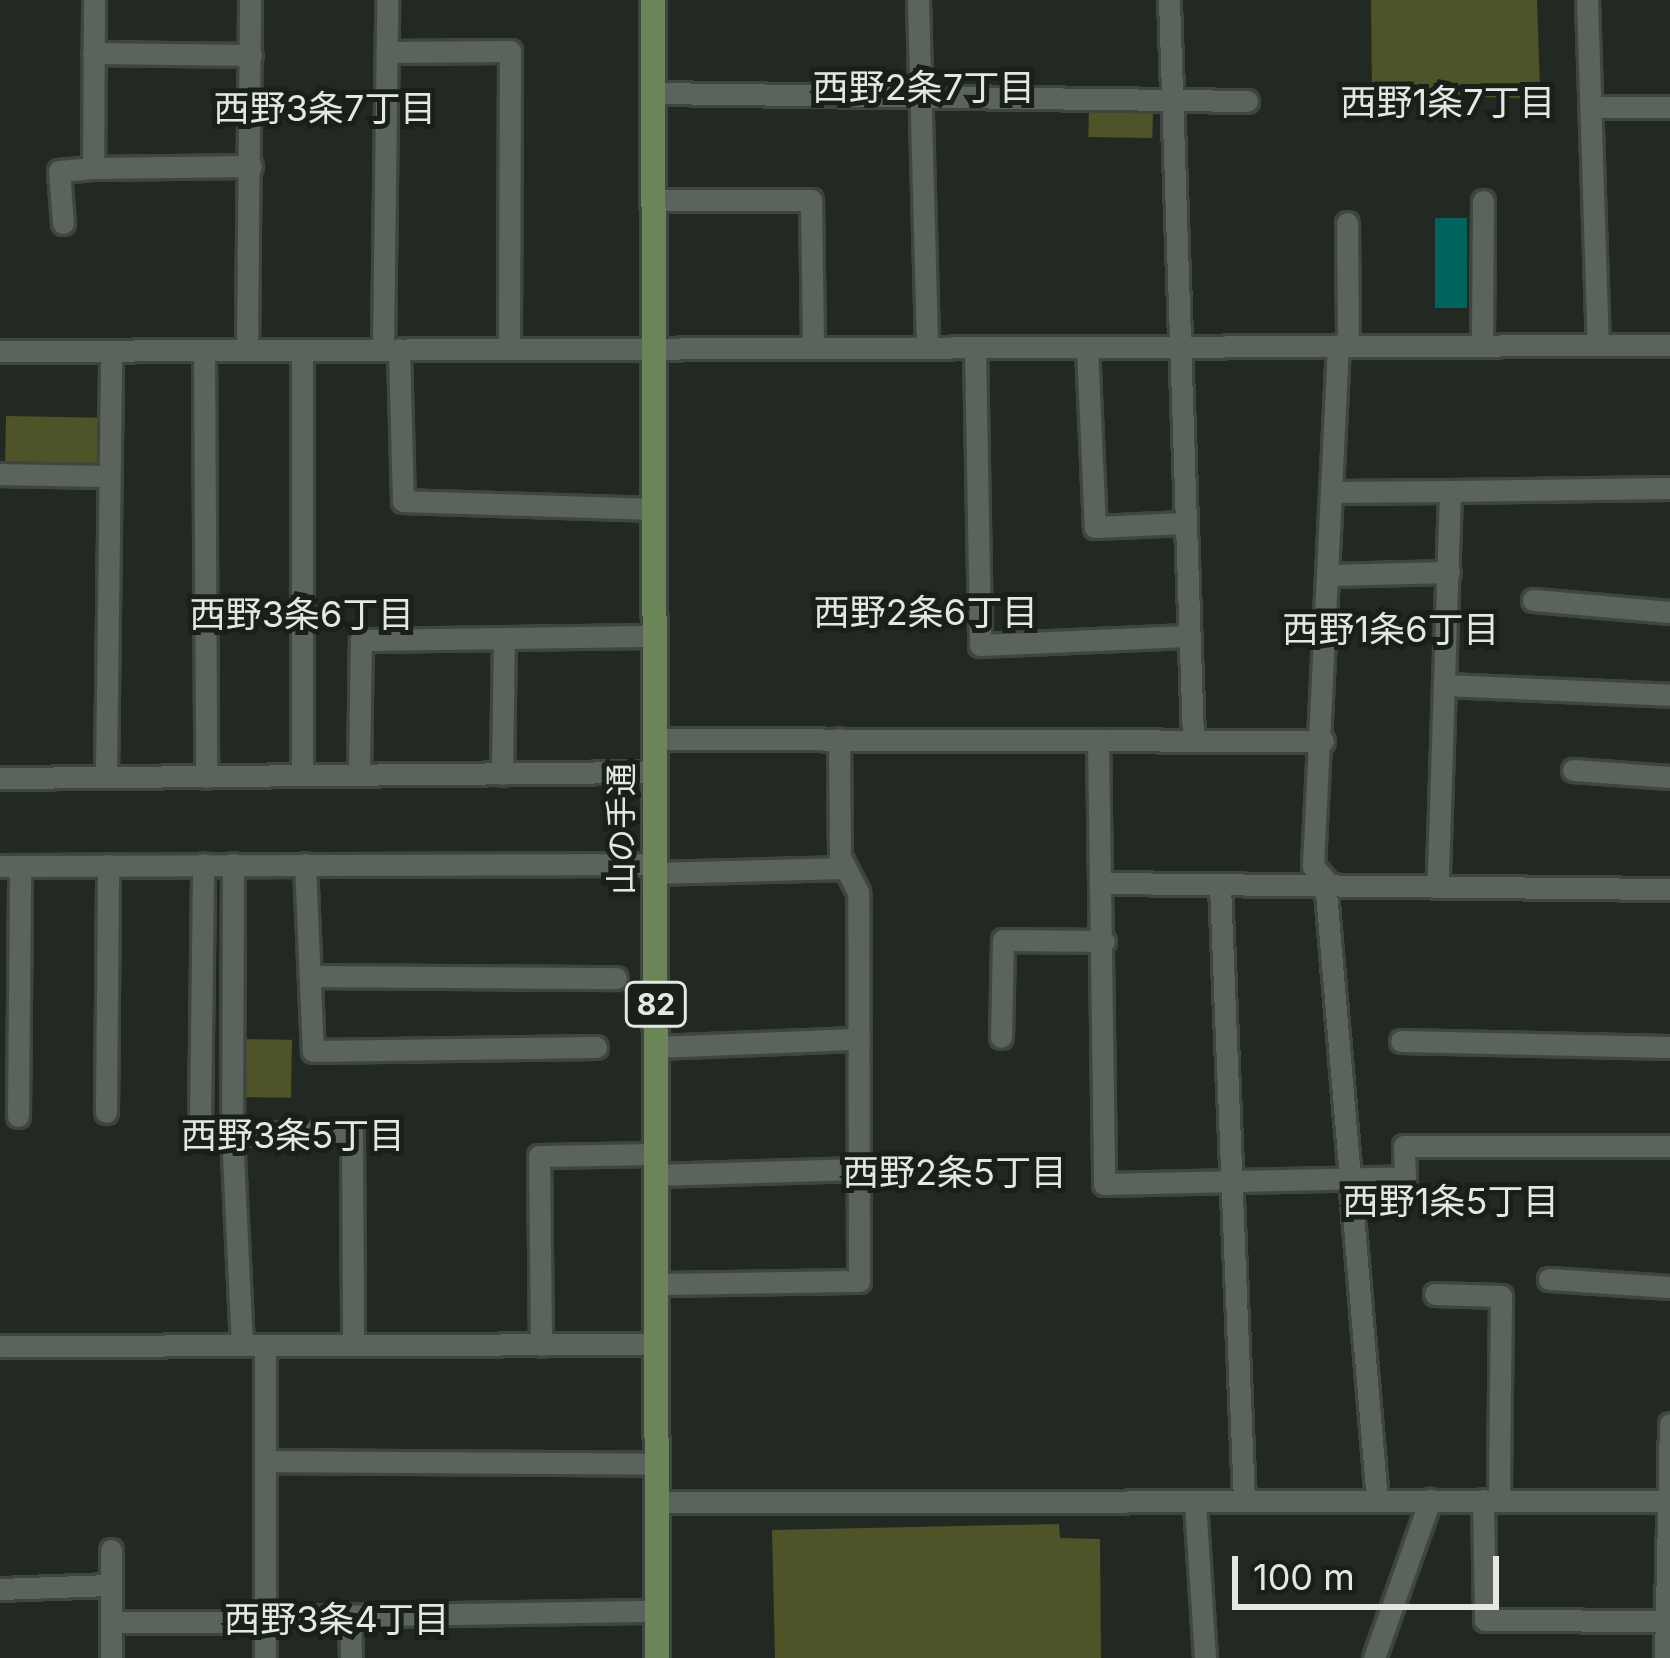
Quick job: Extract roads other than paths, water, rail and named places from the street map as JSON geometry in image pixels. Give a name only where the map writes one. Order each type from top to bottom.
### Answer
[{"type":"main road","name":"山の手通","points":[[653,0],[657,1658]]},
{"type":"street","points":[[93,168],[94,0]]},
{"type":"street","points":[[247,350],[250,0]]},
{"type":"street","points":[[387,0],[391,349],[403,501],[652,509]]},
{"type":"street","points":[[918,0],[916,92],[927,345]]},
{"type":"street","points":[[1169,0],[1167,96],[1193,740]]},
{"type":"street","points":[[1587,0],[1588,96],[1596,107],[1598,344]]},
{"type":"street","points":[[387,52],[510,51],[509,349]]},
{"type":"street","points":[[93,53],[251,55]]},
{"type":"street","points":[[653,93],[916,92],[1246,101]]},
{"type":"street","points":[[1596,107],[1670,107]]},
{"type":"street","points":[[63,224],[59,171],[251,166]]},
{"type":"street","points":[[654,200],[811,200],[813,346]]},
{"type":"street","points":[[1483,201],[1483,344]]},
{"type":"street","points":[[1347,223],[1313,866],[1325,880],[1377,1500]]},
{"type":"street","points":[[0,351],[1670,344]]},
{"type":"street","points":[[975,347],[980,645],[1188,636]]},
{"type":"street","points":[[1087,347],[1095,527],[1184,523]]},
{"type":"street","points":[[204,350],[206,777]]},
{"type":"street","points":[[302,350],[302,774]]},
{"type":"street","points":[[106,775],[111,351]]},
{"type":"street","points":[[0,474],[106,476]]},
{"type":"street","points":[[1332,492],[1670,488]]},
{"type":"street","points":[[1438,882],[1450,491]]},
{"type":"street","points":[[1329,574],[1449,572]]},
{"type":"street","points":[[1533,600],[1670,612]]},
{"type":"street","points":[[359,775],[361,640],[653,636]]},
{"type":"street","points":[[502,774],[504,638]]},
{"type":"street","points":[[1445,686],[1670,695]]},
{"type":"street","points":[[654,739],[1323,741]]},
{"type":"street","points":[[657,1283],[859,1281],[858,892],[845,868],[839,739]]},
{"type":"street","points":[[1098,740],[1104,1184],[1406,1177],[1404,1147],[1670,1146]]},
{"type":"street","points":[[1573,770],[1670,777]]},
{"type":"street","points":[[0,778],[654,772]]},
{"type":"street","points":[[200,1122],[203,864]]},
{"type":"street","points":[[233,864],[232,1134],[265,1461],[265,1658]]},
{"type":"street","points":[[305,864],[313,1051],[596,1047]]},
{"type":"street","points":[[106,1112],[108,865]]},
{"type":"street","points":[[18,1116],[10,866],[845,868]]},
{"type":"street","points":[[1102,883],[1325,880],[1670,889]]},
{"type":"street","points":[[1220,885],[1244,1500]]},
{"type":"street","points":[[1000,1037],[1003,940],[1104,941]]},
{"type":"street","points":[[311,976],[616,978]]},
{"type":"street","points":[[656,1047],[859,1039]]},
{"type":"street","points":[[1400,1041],[1670,1046]]},
{"type":"street","points":[[232,1134],[352,1133],[353,1345]]},
{"type":"street","points":[[541,1345],[539,1156],[657,1165],[858,1169]]},
{"type":"street","points":[[1549,1279],[1670,1287]]},
{"type":"street","points":[[1435,1294],[1501,1296],[1485,1620],[1666,1621]]},
{"type":"street","points":[[0,1346],[658,1344]]},
{"type":"street","points":[[1665,1658],[1670,1424]]},
{"type":"street","points":[[265,1461],[656,1464]]},
{"type":"street","points":[[1374,1658],[1430,1500]]},
{"type":"street","points":[[656,1502],[1668,1501]]},
{"type":"street","points":[[1195,1503],[1205,1658]]},
{"type":"street","points":[[111,1550],[112,1658]]},
{"type":"street","points":[[0,1589],[111,1585]]},
{"type":"street","points":[[111,1622],[657,1612]]},
{"type":"street","points":[[350,1616],[351,1658]]},
{"type":"water","points":[[1435,218],[1467,218],[1467,308],[1435,308]]},
{"type":"district","name":"西野2条7丁目","points":[[924,88]]},
{"type":"district","name":"西野1条7丁目","points":[[1448,103]]},
{"type":"district","name":"西野3条7丁目","points":[[325,109]]},
{"type":"district","name":"西野2条6丁目","points":[[926,613]]},
{"type":"district","name":"西野3条6丁目","points":[[302,615]]},
{"type":"district","name":"西野1条6丁目","points":[[1391,630]]},
{"type":"district","name":"西野3条5丁目","points":[[293,1136]]},
{"type":"district","name":"西野2条5丁目","points":[[955,1173]]},
{"type":"district","name":"西野1条5丁目","points":[[1451,1202]]},
{"type":"district","name":"西野3条4丁目","points":[[337,1620]]}]
